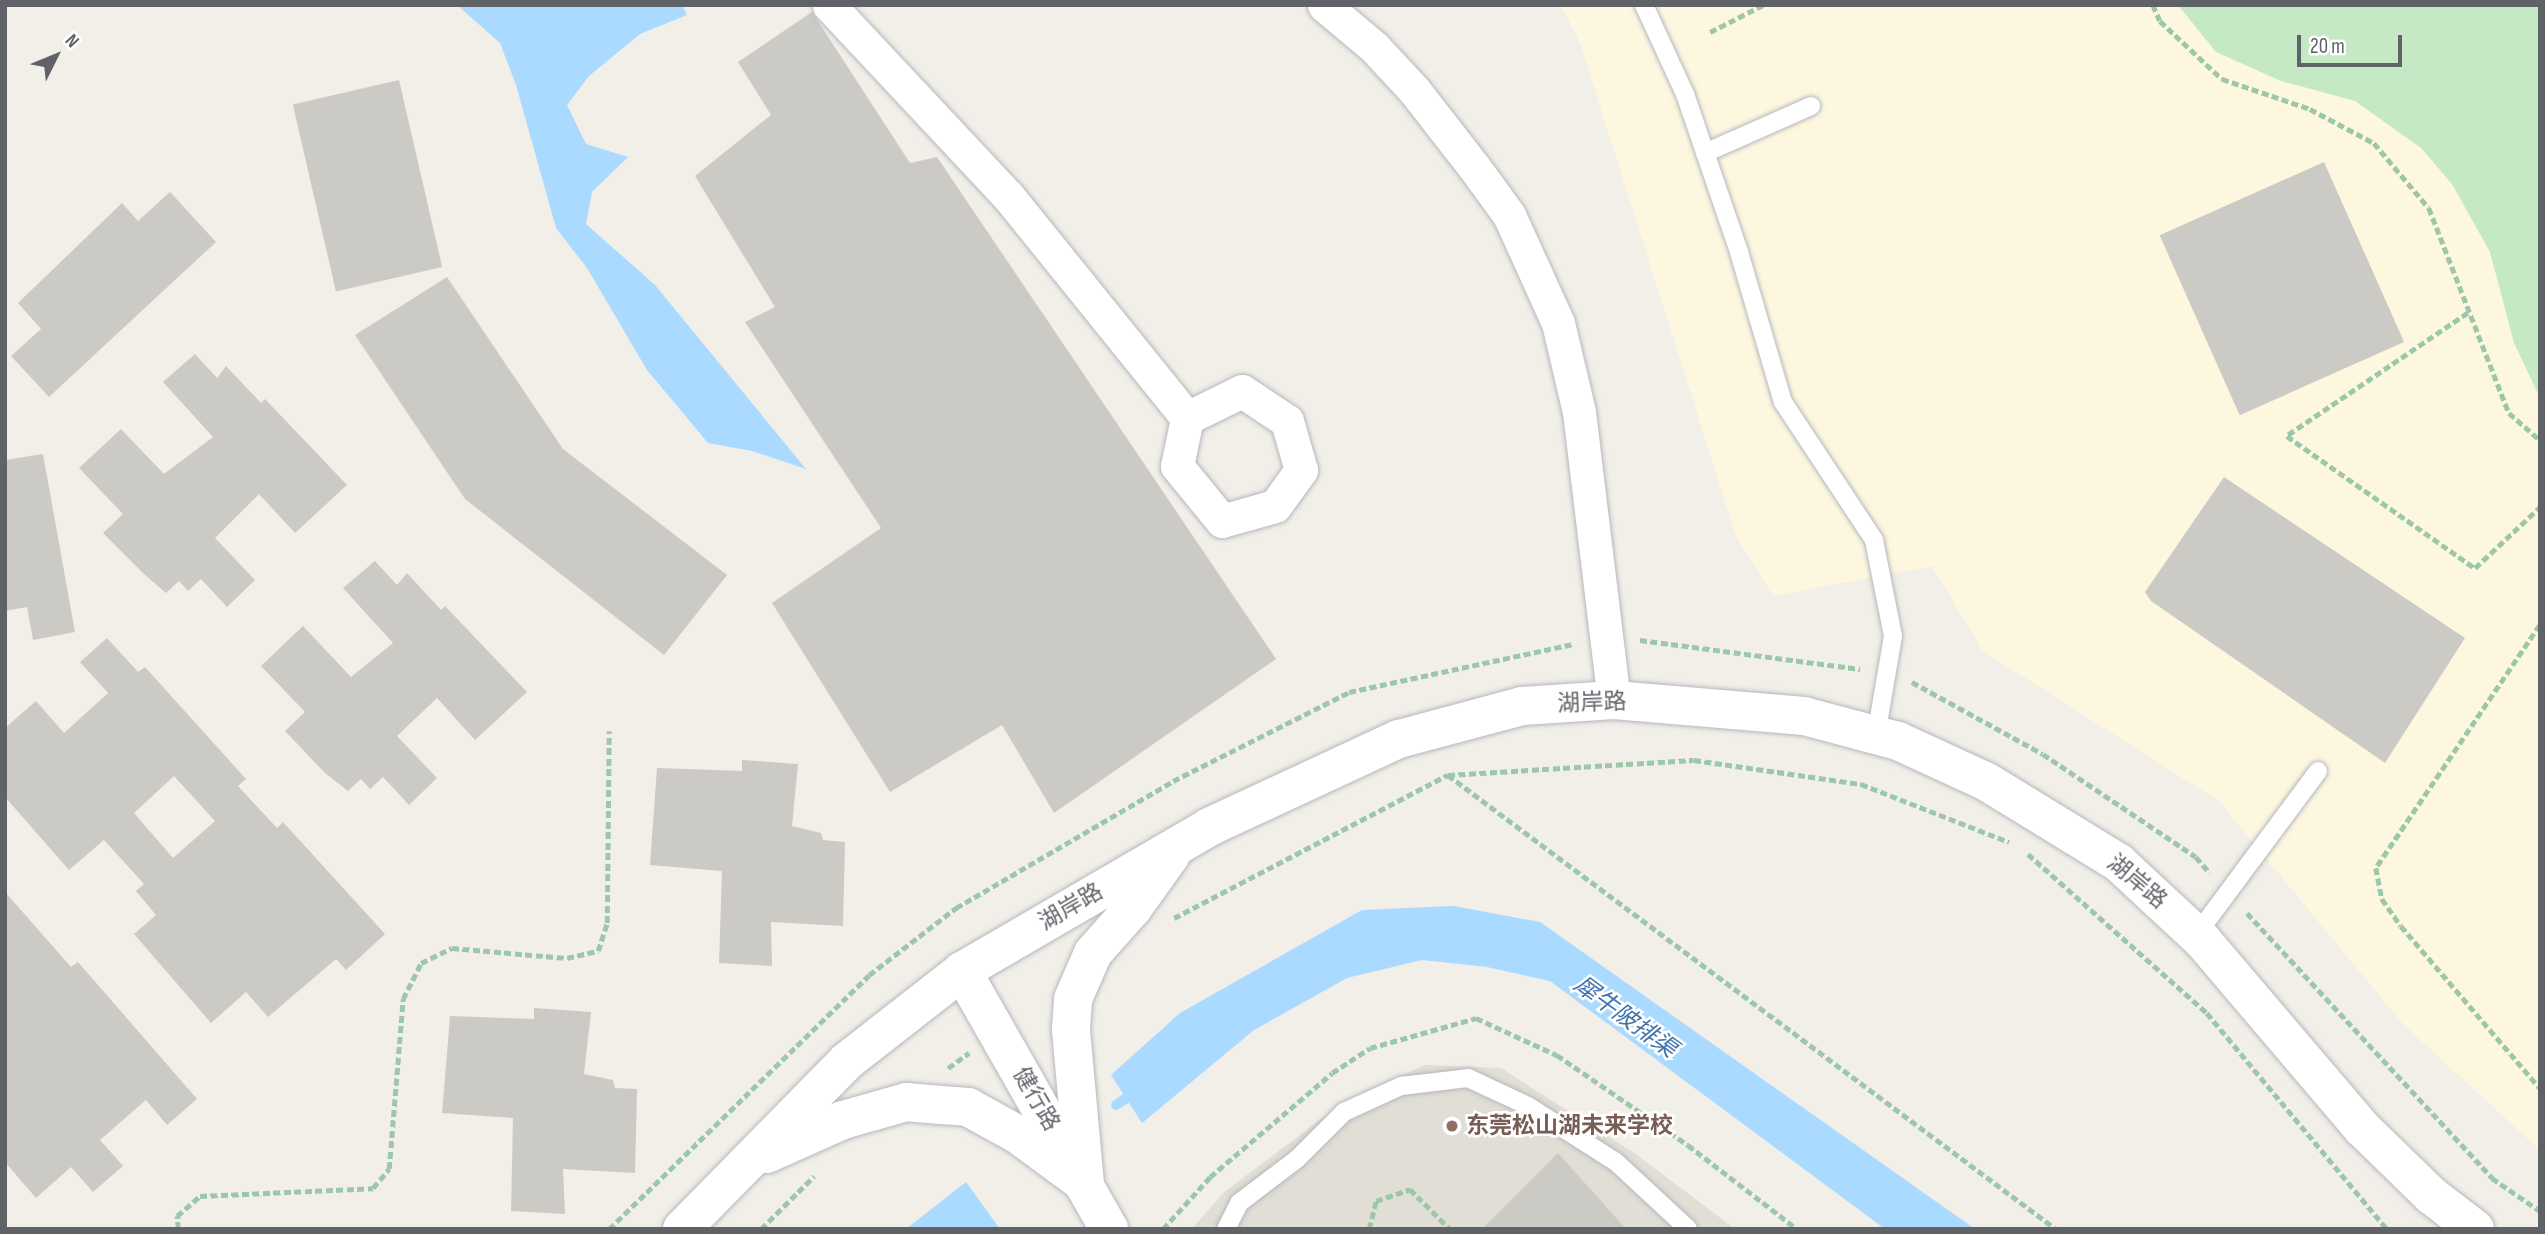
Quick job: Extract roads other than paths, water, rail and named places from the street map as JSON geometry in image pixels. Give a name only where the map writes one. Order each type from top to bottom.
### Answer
[{"type":"street","points":[[829,5],[1008,196],[1187,418]]},
{"type":"street","points":[[1324,5],[1406,82],[1474,167],[1509,215],[1558,323],[1579,412],[1614,700]]},
{"type":"street","name":"湖岸路","points":[[682,1229],[847,1061],[962,971],[1177,845],[1399,739],[1522,706],[1614,700],[1804,716],[1876,735],[1987,782],[2108,856],[2197,934],[2362,1128],[2432,1196],[2476,1229]]},
{"type":"street","points":[[1085,1184],[1071,1030],[1073,999],[1093,953],[1133,908],[1177,845]]},
{"type":"street","name":"健行路","points":[[962,971],[1109,1229]]},
{"type":"street","points":[[748,1162],[843,1120],[906,1102],[968,1107],[1017,1134],[1085,1184]]},
{"type":"lane","points":[[1644,5],[1685,93],[1783,402],[1874,540],[1893,636],[1876,735]]},
{"type":"lane","points":[[1705,153],[1811,106]]},
{"type":"lane","points":[[2197,934],[2318,771]]},
{"type":"lane","points":[[1226,1229],[1239,1203],[1297,1159],[1344,1112],[1401,1086],[1468,1078],[1528,1106],[1616,1162],[1688,1229]]},
{"type":"water","points":[[457,5],[682,5],[687,15],[640,34],[589,76],[567,105],[586,144],[628,157],[592,192],[586,224],[655,285],[806,469],[752,451],[708,443],[647,370],[587,268],[556,228],[516,85],[500,43]]},
{"type":"water","points":[[1454,906],[1540,922],[1975,1229],[1885,1229],[1550,981],[1487,967],[1422,960],[1347,978],[1254,1030],[1142,1123],[1111,1075],[1180,1013],[1362,910]]},
{"type":"water","points":[[966,1182],[1000,1229],[906,1229]]},
{"type":"waterway","name":"犀牛陂排渠","points":[[1116,1105],[1137,1091]]},
{"type":"place","name":"东莞松山湖未来学校","points":[[1452,1126]]}]
